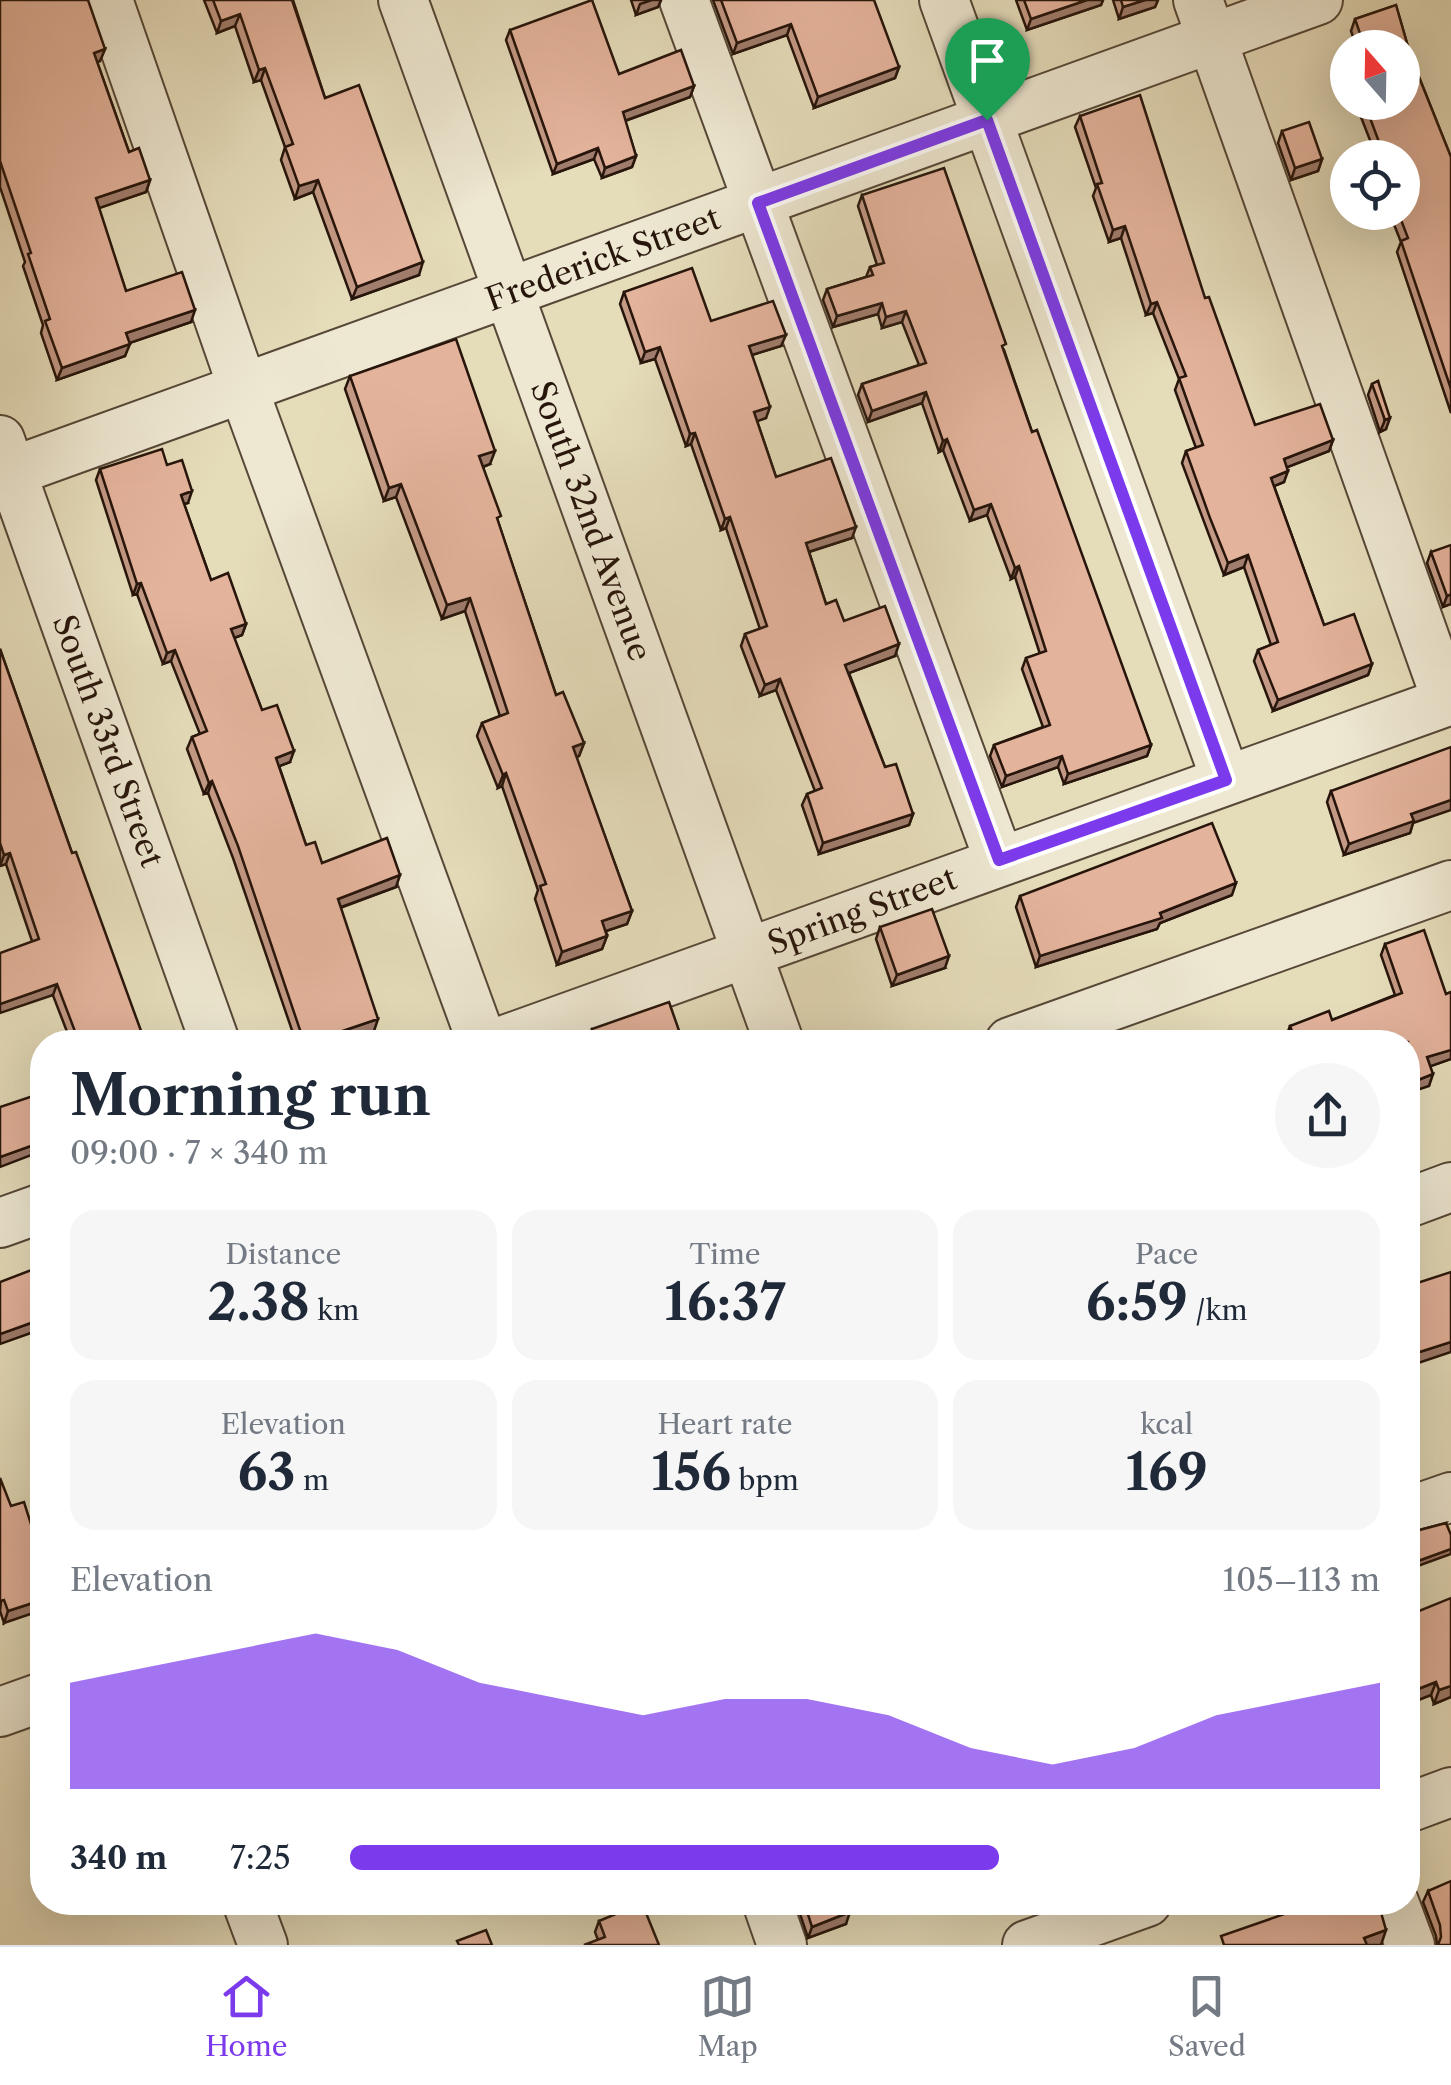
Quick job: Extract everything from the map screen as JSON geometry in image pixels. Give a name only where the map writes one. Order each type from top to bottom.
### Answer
[{"type":"street","points":[[108,0],[243,388],[478,1030]]},
{"type":"street","name":"South 32nd Avenue","points":[[402,0],[775,1030]]},
{"type":"street","points":[[684,0],[999,860]]},
{"type":"street","points":[[944,0],[1226,780]]},
{"type":"street","name":"Frederick Street","points":[[4,462],[243,388],[987,120],[1204,19],[1318,0]]},
{"type":"street","points":[[1204,19],[1449,701]]},
{"type":"street","name":"South 33rd Street","points":[[4,462],[212,1030]]},
{"type":"street","name":"Spring Street","points":[[532,1030],[1449,701]]},
{"type":"street","points":[[1074,1030],[1451,884]]},
{"type":"street","points":[[1420,1199],[1451,1187]]},
{"type":"street","points":[[0,1223],[30,1212]]},
{"type":"street","points":[[1420,1508],[1451,1497]]},
{"type":"street","points":[[0,1712],[30,1701]]},
{"type":"street","points":[[1420,1804],[1451,1792]]},
{"type":"street","points":[[252,1915],[263,1945]]},
{"type":"street","points":[[772,1915],[782,1945]]},
{"type":"street","points":[[1399,1915],[1410,1945]]},
{"type":"street","points":[[1027,1945],[1098,1923]]},
{"type":"building","points":[[0,0],[88,0],[105,49],[94,53],[129,152],[139,148],[150,180],[96,198],[126,291],[182,272],[195,310],[126,333],[130,344],[62,368],[45,321],[50,319],[28,254],[31,253],[0,161]]},
{"type":"building","points":[[213,0],[292,0],[325,98],[359,85],[423,262],[357,287],[318,180],[299,186],[285,147],[293,144],[265,68],[259,70],[240,14],[221,21]]},
{"type":"building","points":[[592,0],[619,74],[681,50],[694,86],[623,112],[636,156],[605,168],[598,148],[557,164],[510,30]]},
{"type":"building","points":[[721,0],[874,0],[899,67],[818,97],[791,24],[737,43]]},
{"type":"building","points":[[1024,0],[1087,0],[1031,19]]},
{"type":"building","points":[[1121,0],[1145,0],[1123,7]]},
{"type":"building","points":[[1396,5],[1403,30],[1359,30],[1355,19]]},
{"type":"building","points":[[1420,80],[1451,157],[1451,389],[1401,241],[1408,238],[1405,230],[1420,230],[1420,140],[1378,140],[1371,120],[1420,120]]},
{"type":"building","points":[[1140,95],[1205,298],[1209,297],[1255,425],[1320,404],[1333,440],[1284,459],[1288,471],[1271,478],[1324,625],[1354,614],[1372,664],[1278,700],[1258,650],[1278,642],[1248,555],[1228,563],[1210,518],[1186,451],[1203,445],[1179,378],[1186,376],[1157,302],[1151,304],[1125,226],[1113,230],[1080,116]]},
{"type":"building","points":[[1309,122],[1322,159],[1295,168],[1282,131]]},
{"type":"building","points":[[944,168],[1006,344],[1002,346],[1032,432],[1037,430],[1151,745],[1068,774],[1062,756],[1006,776],[994,745],[1050,725],[1026,658],[1046,651],[1019,566],[1015,568],[991,504],[974,510],[926,392],[872,411],[862,384],[926,363],[906,311],[886,317],[882,303],[837,316],[827,289],[873,275],[870,267],[884,263],[862,195]]},
{"type":"building","points":[[692,268],[711,321],[773,301],[786,335],[749,346],[770,407],[754,412],[776,477],[831,458],[856,527],[806,543],[826,604],[836,600],[844,621],[885,606],[899,644],[845,665],[885,767],[896,764],[913,814],[823,843],[807,794],[822,788],[780,679],[765,685],[745,634],[767,626],[730,517],[725,519],[695,433],[690,434],[660,347],[645,352],[624,292]]},
{"type":"building","points":[[456,339],[495,451],[479,456],[501,516],[497,518],[556,695],[563,692],[584,743],[573,747],[632,911],[602,921],[607,936],[562,952],[540,886],[546,884],[506,773],[503,775],[482,723],[508,713],[470,598],[447,605],[401,484],[389,488],[350,376]]},
{"type":"building","points":[[1378,381],[1390,418],[1385,420],[1372,384]]},
{"type":"building","points":[[162,449],[167,465],[182,460],[192,491],[181,495],[211,580],[228,573],[246,624],[231,629],[262,710],[277,705],[294,751],[276,758],[306,845],[315,842],[322,863],[387,838],[400,875],[338,899],[378,1019],[345,1030],[300,1030],[238,846],[192,737],[207,731],[175,650],[167,653],[141,583],[137,584],[100,469]]},
{"type":"building","points":[[1451,545],[1451,594],[1447,596],[1431,552]]},
{"type":"building","points":[[0,649],[72,853],[76,852],[141,1030],[74,1030],[57,984],[0,1004],[0,953],[39,939],[10,853],[4,855],[0,843]]},
{"type":"building","points":[[1451,747],[1451,800],[1411,814],[1414,821],[1349,844],[1331,791]]},
{"type":"building","points":[[1212,823],[1236,883],[1160,913],[1162,918],[1040,956],[1020,896]]},
{"type":"building","points":[[932,909],[949,956],[897,975],[880,927]]},
{"type":"building","points":[[1424,930],[1446,994],[1451,992],[1451,1050],[1427,1057],[1433,1074],[1420,1079],[1420,1030],[1292,1030],[1290,1026],[1329,1011],[1332,1020],[1402,993],[1385,944]]},
{"type":"building","points":[[669,1002],[679,1030],[592,1030]]},
{"type":"building","points":[[30,1097],[30,1146],[0,1157],[0,1107]]},
{"type":"building","points":[[30,1271],[30,1323],[0,1334],[0,1282]]},
{"type":"building","points":[[1451,1272],[1451,1342],[1420,1352],[1420,1282]]},
{"type":"building","points":[[0,1478],[11,1506],[24,1502],[30,1521],[30,1604],[8,1611],[4,1600],[0,1601]]},
{"type":"building","points":[[1446,1523],[1451,1549],[1420,1560],[1420,1530]]},
{"type":"building","points":[[1451,1598],[1451,1686],[1439,1690],[1436,1682],[1420,1688],[1420,1611]]},
{"type":"building","points":[[1451,1881],[1451,1945],[1438,1945],[1440,1925],[1428,1891]]},
{"type":"building","points":[[613,1915],[647,1915],[659,1945],[584,1945],[605,1937],[599,1921]]},
{"type":"building","points":[[808,1915],[842,1915],[812,1927]]},
{"type":"building","points":[[1282,1915],[1382,1915],[1386,1930],[1364,1938],[1367,1945],[1224,1945],[1221,1936]]},
{"type":"building","points":[[486,1930],[492,1945],[459,1945],[457,1941]]},
{"type":"route","points":[[987,120],[1226,780],[999,860],[758,203],[987,120]]}]
